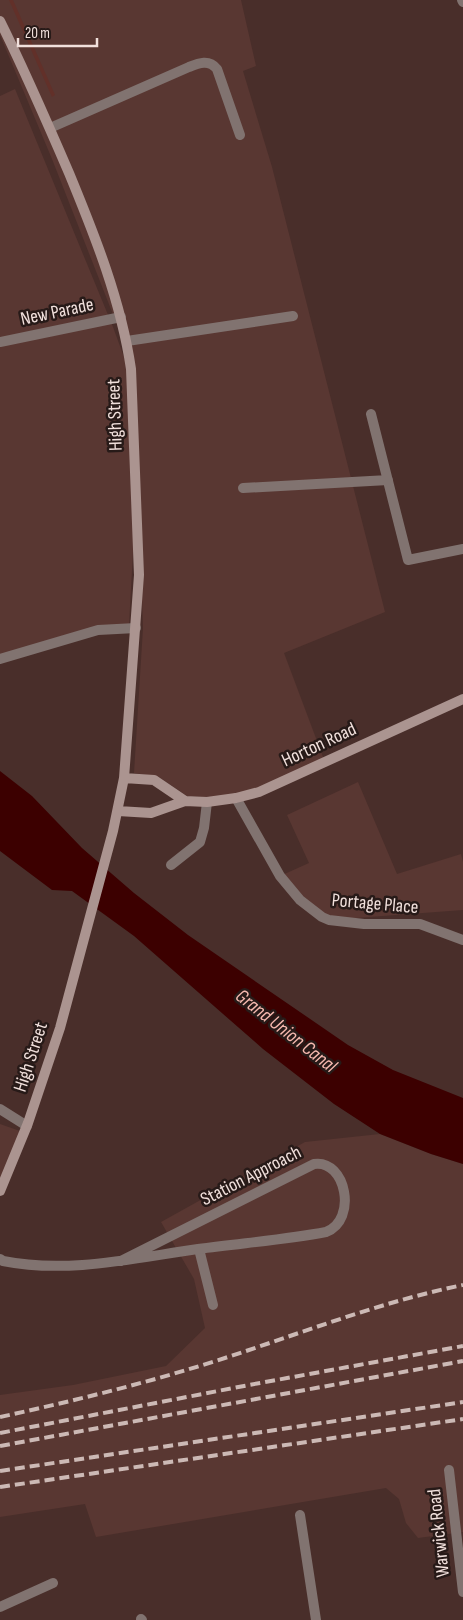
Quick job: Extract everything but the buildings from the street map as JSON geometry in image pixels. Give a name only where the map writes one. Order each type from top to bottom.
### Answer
[{"type":"street","name":"High Street","points":[[0,21],[25,71],[91,225],[127,341],[131,376],[139,575],[124,778],[114,832],[85,931],[60,1028],[27,1126],[0,1191]]},
{"type":"street","points":[[50,128],[189,68],[211,63],[217,69],[240,135]]},
{"type":"street","points":[[127,341],[293,316]]},
{"type":"street","name":"New Parade","points":[[0,342],[120,317]]},
{"type":"street","points":[[371,414],[408,560],[463,548]]},
{"type":"street","points":[[243,488],[388,480]]},
{"type":"street","points":[[0,659],[98,630],[136,628]]},
{"type":"street","name":"Horton Road","points":[[118,810],[151,813],[185,801],[207,802],[236,798],[268,788],[463,699]]},
{"type":"street","points":[[124,778],[154,780],[185,801]]},
{"type":"street","name":"Portage Place","points":[[236,798],[280,876],[300,900],[322,917],[329,920],[364,924],[420,924],[463,940]]},
{"type":"street","points":[[171,865],[200,842],[204,828],[207,802]]},
{"type":"street","points":[[0,1109],[27,1126]]},
{"type":"street","name":"Station Approach","points":[[0,1259],[23,1264],[54,1266],[121,1261],[330,1231],[339,1224],[343,1217],[345,1204],[340,1181],[334,1170],[328,1165],[318,1163],[310,1165],[121,1261]]},
{"type":"street","points":[[199,1249],[213,1305]]},
{"type":"street","name":"Warwick Road","points":[[449,1470],[463,1592]]},
{"type":"street","points":[[300,1515],[316,1620]]},
{"type":"street","points":[[0,1607],[53,1583]]},
{"type":"shaded area","points":[[0,0],[241,0],[256,66],[243,71],[272,167],[385,612],[284,653],[326,765],[235,799],[187,796],[159,777],[134,773],[143,628],[134,368],[52,159],[0,35]]},
{"type":"shaded area","points":[[9,0],[13,0],[55,95],[52,97]]},
{"type":"shaded area","points":[[15,89],[128,368],[134,534],[129,625],[0,656],[0,96]]},
{"type":"shaded area","points":[[358,782],[397,874],[461,854],[463,862],[463,910],[329,920],[280,876],[309,863],[287,815]]},
{"type":"shaded area","points":[[0,1124],[20,1131],[0,1183]]},
{"type":"shaded area","points":[[380,1134],[463,1164],[463,1532],[418,1538],[406,1523],[399,1499],[386,1488],[96,1537],[85,1504],[0,1517],[0,1395],[73,1385],[166,1366],[205,1328],[194,1279],[161,1222],[305,1142]]},
{"type":"water","name":"Grand Union Canal","points":[[0,771],[32,796],[82,848],[134,893],[188,935],[348,1045],[393,1070],[463,1098],[463,1164],[380,1134],[334,1104],[263,1049],[134,936],[72,891],[52,890],[0,851]]},
{"type":"railway","points":[[0,1417],[174,1374],[404,1299],[463,1285]]},
{"type":"railway","points":[[0,1433],[463,1346]]},
{"type":"railway","points":[[0,1446],[463,1361]]},
{"type":"railway","points":[[0,1471],[463,1402]]},
{"type":"railway","points":[[0,1487],[463,1419]]}]
